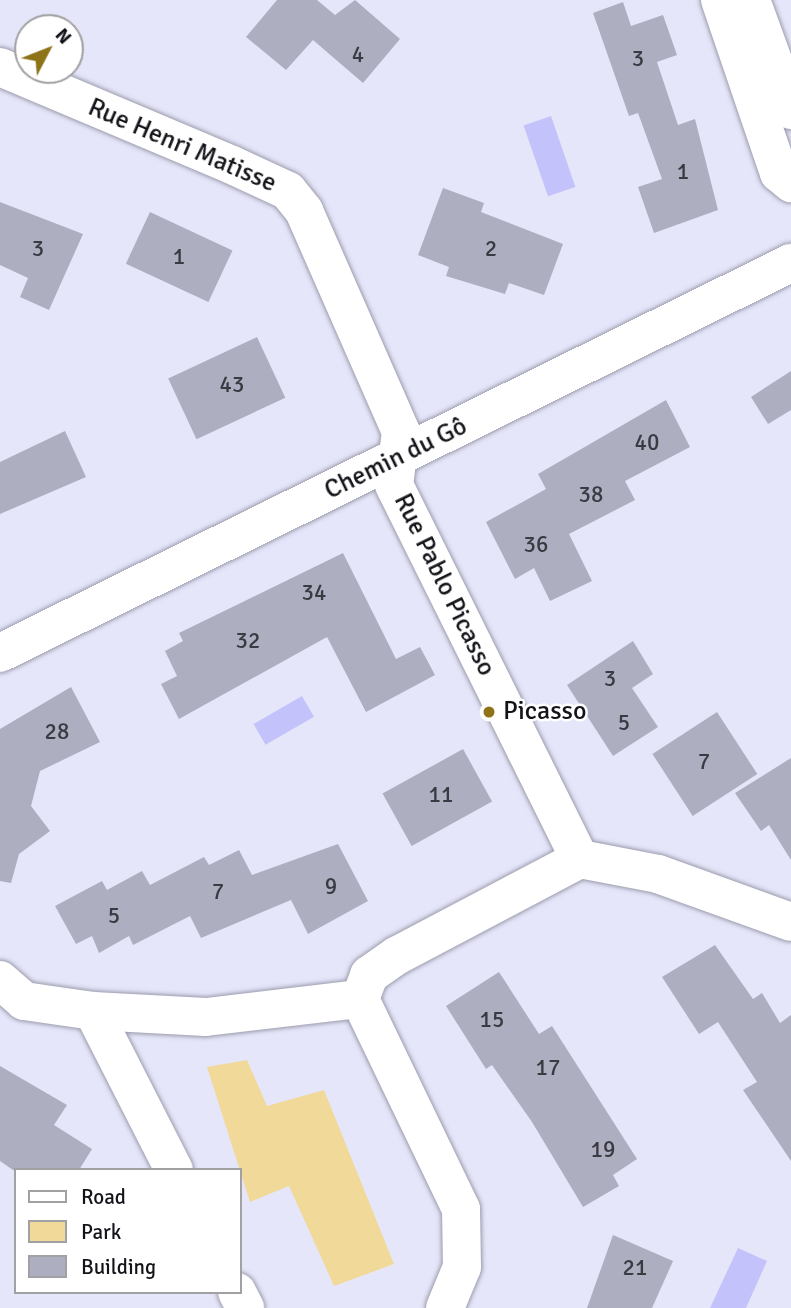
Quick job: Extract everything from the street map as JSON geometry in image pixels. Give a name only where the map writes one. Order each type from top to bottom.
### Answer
[{"type":"street","points":[[720,0],[779,173],[791,183]]},
{"type":"street","points":[[751,0],[791,110]]},
{"type":"street","name":"Rue Henri Matisse","points":[[0,67],[288,191],[304,211],[401,432],[397,458]]},
{"type":"street","name":"Chemin du Gô","points":[[0,653],[791,263]]},
{"type":"street","name":"Rue Pablo Picasso","points":[[397,458],[394,485],[580,859]]},
{"type":"street","points":[[445,1308],[462,1267],[461,1209],[359,999],[369,975],[398,955],[580,859],[658,874],[791,922]]},
{"type":"street","points":[[0,980],[24,1001],[93,1011],[206,1017],[359,999]]},
{"type":"street","points":[[93,1011],[173,1168]]},
{"type":"green space","points":[[247,1060],[267,1106],[324,1090],[394,1264],[334,1286],[289,1186],[250,1202],[242,1168],[239,1168],[207,1067]]},
{"type":"water","points":[[551,116],[575,187],[548,196],[524,125]]},
{"type":"water","points":[[302,696],[314,717],[266,745],[254,724]]},
{"type":"water","points":[[738,1248],[767,1261],[746,1308],[710,1308]]},
{"type":"building","points":[[277,0],[317,0],[335,15],[355,0],[400,39],[363,83],[313,40],[286,70],[246,37]]},
{"type":"building","points":[[623,2],[631,26],[663,15],[677,55],[657,62],[678,125],[695,119],[718,210],[654,233],[638,187],[662,179],[638,113],[629,116],[593,13]]},
{"type":"building","points":[[443,188],[484,203],[481,212],[563,244],[544,295],[509,283],[505,294],[446,276],[449,267],[418,255]]},
{"type":"building","points":[[0,202],[83,234],[49,310],[20,297],[28,278],[0,265]]},
{"type":"building","points":[[150,212],[232,250],[208,302],[126,264]]},
{"type":"building","points":[[257,337],[285,398],[196,439],[168,378]]},
{"type":"building","points":[[791,371],[791,410],[768,424],[751,397]]},
{"type":"building","points":[[666,400],[690,447],[625,481],[635,500],[569,534],[592,581],[550,601],[534,568],[515,579],[486,522],[546,489],[538,474]]},
{"type":"building","points":[[65,431],[86,477],[0,514],[0,462]]},
{"type":"building","points":[[343,553],[396,659],[420,647],[435,675],[366,712],[327,637],[179,719],[161,684],[177,676],[165,651],[183,641],[179,633]]},
{"type":"building","points":[[633,641],[653,674],[632,688],[658,727],[613,756],[567,685]]},
{"type":"building","points":[[71,687],[100,742],[40,771],[31,806],[50,831],[19,854],[11,883],[0,881],[0,729]]},
{"type":"building","points":[[717,712],[757,774],[693,816],[652,754]]},
{"type":"building","points":[[463,749],[492,801],[412,846],[383,794]]},
{"type":"building","points":[[791,758],[791,860],[769,825],[761,831],[735,793]]},
{"type":"building","points":[[338,844],[368,901],[308,934],[291,900],[201,938],[190,916],[133,945],[129,936],[99,953],[92,936],[76,944],[55,906],[102,881],[107,890],[142,871],[150,885],[204,857],[209,865],[239,850],[252,875]]},
{"type":"building","points":[[715,945],[753,999],[762,993],[780,1023],[791,1015],[791,1161],[743,1090],[757,1082],[718,1022],[699,1034],[662,977]]},
{"type":"building","points":[[499,972],[539,1034],[552,1026],[637,1159],[613,1175],[619,1186],[583,1207],[532,1122],[492,1065],[486,1069],[446,1006]]},
{"type":"building","points":[[0,1066],[67,1105],[54,1125],[92,1149],[80,1168],[13,1170],[0,1161]]},
{"type":"building","points":[[613,1235],[673,1261],[652,1308],[587,1308]]},
{"type":"place","name":"Picasso","points":[[489,712]]}]
